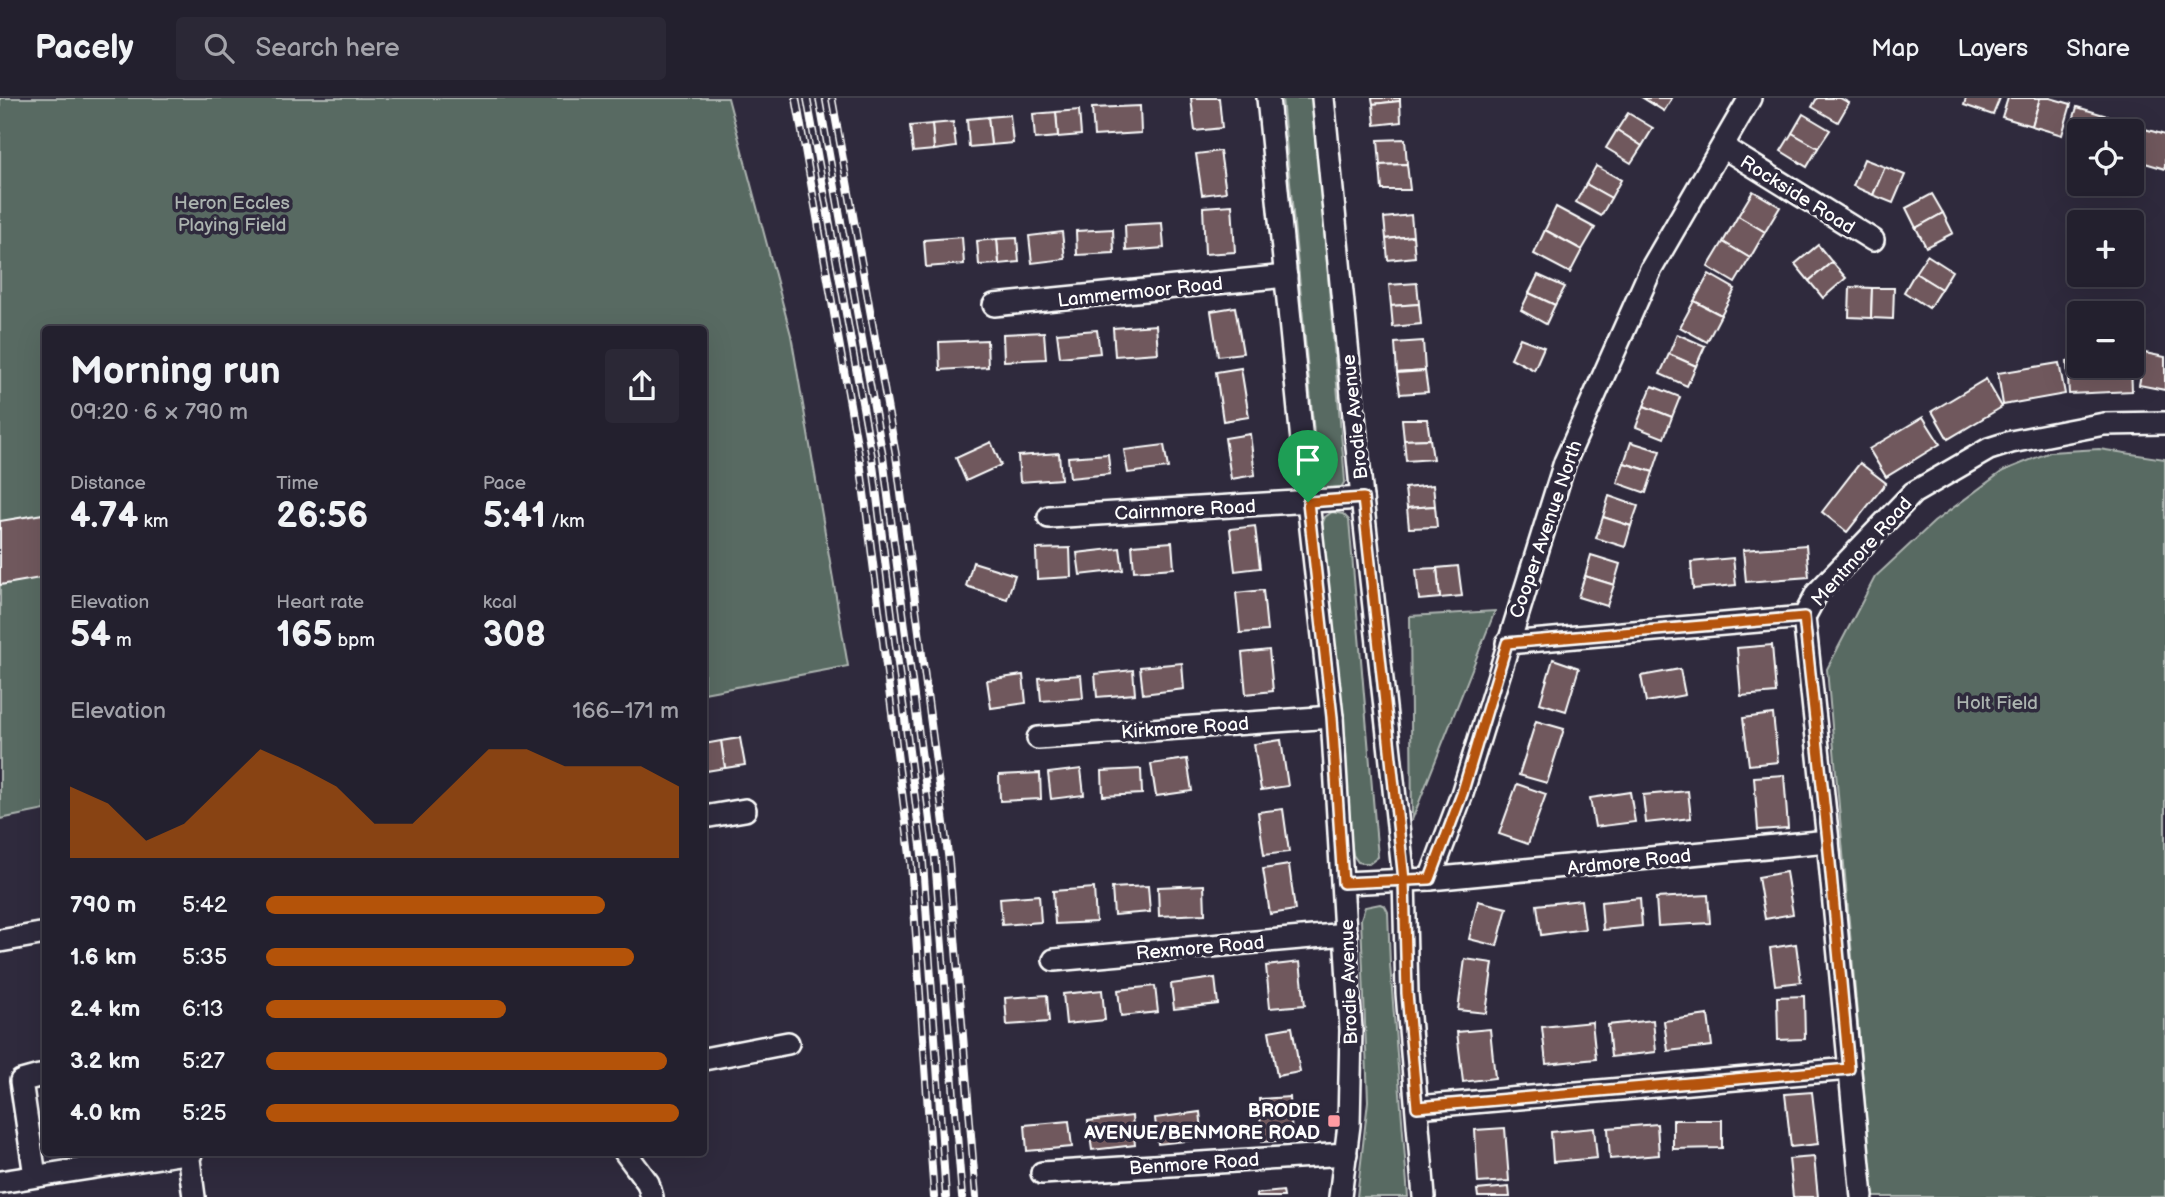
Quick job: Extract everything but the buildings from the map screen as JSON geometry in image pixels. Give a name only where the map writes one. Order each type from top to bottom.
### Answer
[{"type":"street","name":"Brodie Avenue","points":[[1268,98],[1332,717],[1343,883],[1351,1030],[1349,1125],[1340,1197]]},
{"type":"street","name":"Brodie Avenue","points":[[1323,98],[1404,880],[1407,993],[1424,1197]]},
{"type":"street","name":"Cooper Avenue North","points":[[1430,879],[1462,794],[1565,463],[1651,269],[1750,98]]},
{"type":"street","name":"Rockside Road","points":[[1723,147],[1873,240]]},
{"type":"street","name":"Lammermoor Road","points":[[994,305],[1286,276]]},
{"type":"street","name":"Mentmore Road","points":[[1507,643],[1804,617],[1817,593],[1913,493],[1989,449],[2011,442],[2105,424],[2165,423]]},
{"type":"street","name":"Cairnmore Road","points":[[1049,517],[1363,498]]},
{"type":"street","points":[[1804,617],[1862,1197]]},
{"type":"street","name":"Kirkmore Road","points":[[1038,738],[1332,717]]},
{"type":"street","points":[[707,816],[745,810]]},
{"type":"street","name":"Ardmore Road","points":[[1430,879],[1828,841]]},
{"type":"street","points":[[1343,883],[1430,879]]},
{"type":"street","points":[[0,942],[42,934]]},
{"type":"street","name":"Rexmore Road","points":[[1054,960],[1346,934]]},
{"type":"street","points":[[707,1058],[788,1043]]},
{"type":"street","points":[[1417,1107],[1849,1069]]},
{"type":"street","points":[[35,1176],[21,1081],[39,1076]]},
{"type":"street","name":"Benmore Road","points":[[1042,1173],[1346,1154]]},
{"type":"street","points":[[0,1182],[164,1156]]},
{"type":"street","points":[[190,1156],[194,1197]]},
{"type":"street","points":[[628,1156],[650,1190]]},
{"type":"street","points":[[646,1156],[650,1190]]},
{"type":"green space","name":"Heron Eccles Playing Field","points":[[0,98],[728,98],[791,335],[848,666],[707,692],[707,326],[42,326],[42,811],[0,819]]},
{"type":"green space","points":[[1282,98],[1316,98],[1345,481],[1339,491],[1325,491],[1319,485]]},
{"type":"green space","name":"Holt Field","points":[[2099,449],[2165,459],[2165,1197],[1873,1197],[1827,669],[1875,577],[1934,522],[2003,471],[2050,452]]},
{"type":"green space","points":[[1332,512],[1343,514],[1349,520],[1378,857],[1369,864],[1358,862],[1353,855],[1351,840],[1322,524],[1325,517]]},
{"type":"green space","points":[[1495,611],[1412,820],[1410,616]]},
{"type":"green space","points":[[1380,904],[1385,906],[1388,912],[1408,1197],[1357,1197],[1368,1101],[1361,919],[1365,907]]},
{"type":"railway","points":[[796,98],[860,461],[911,863],[934,1197]]},
{"type":"railway","points":[[807,98],[872,457],[923,862],[946,1197]]},
{"type":"railway","points":[[819,98],[883,457],[935,859],[962,1197]]},
{"type":"railway","points":[[832,98],[896,455],[949,862],[976,1197]]},
{"type":"place","name":"BRODIE AVENUE/BENMORE ROAD","points":[[1334,1121]]},
{"type":"route","points":[[1308,502],[1332,717],[1343,883],[1404,880],[1430,879],[1462,794],[1507,643],[1804,617],[1849,1069],[1417,1107],[1407,993],[1404,880],[1363,498],[1308,502]]}]
